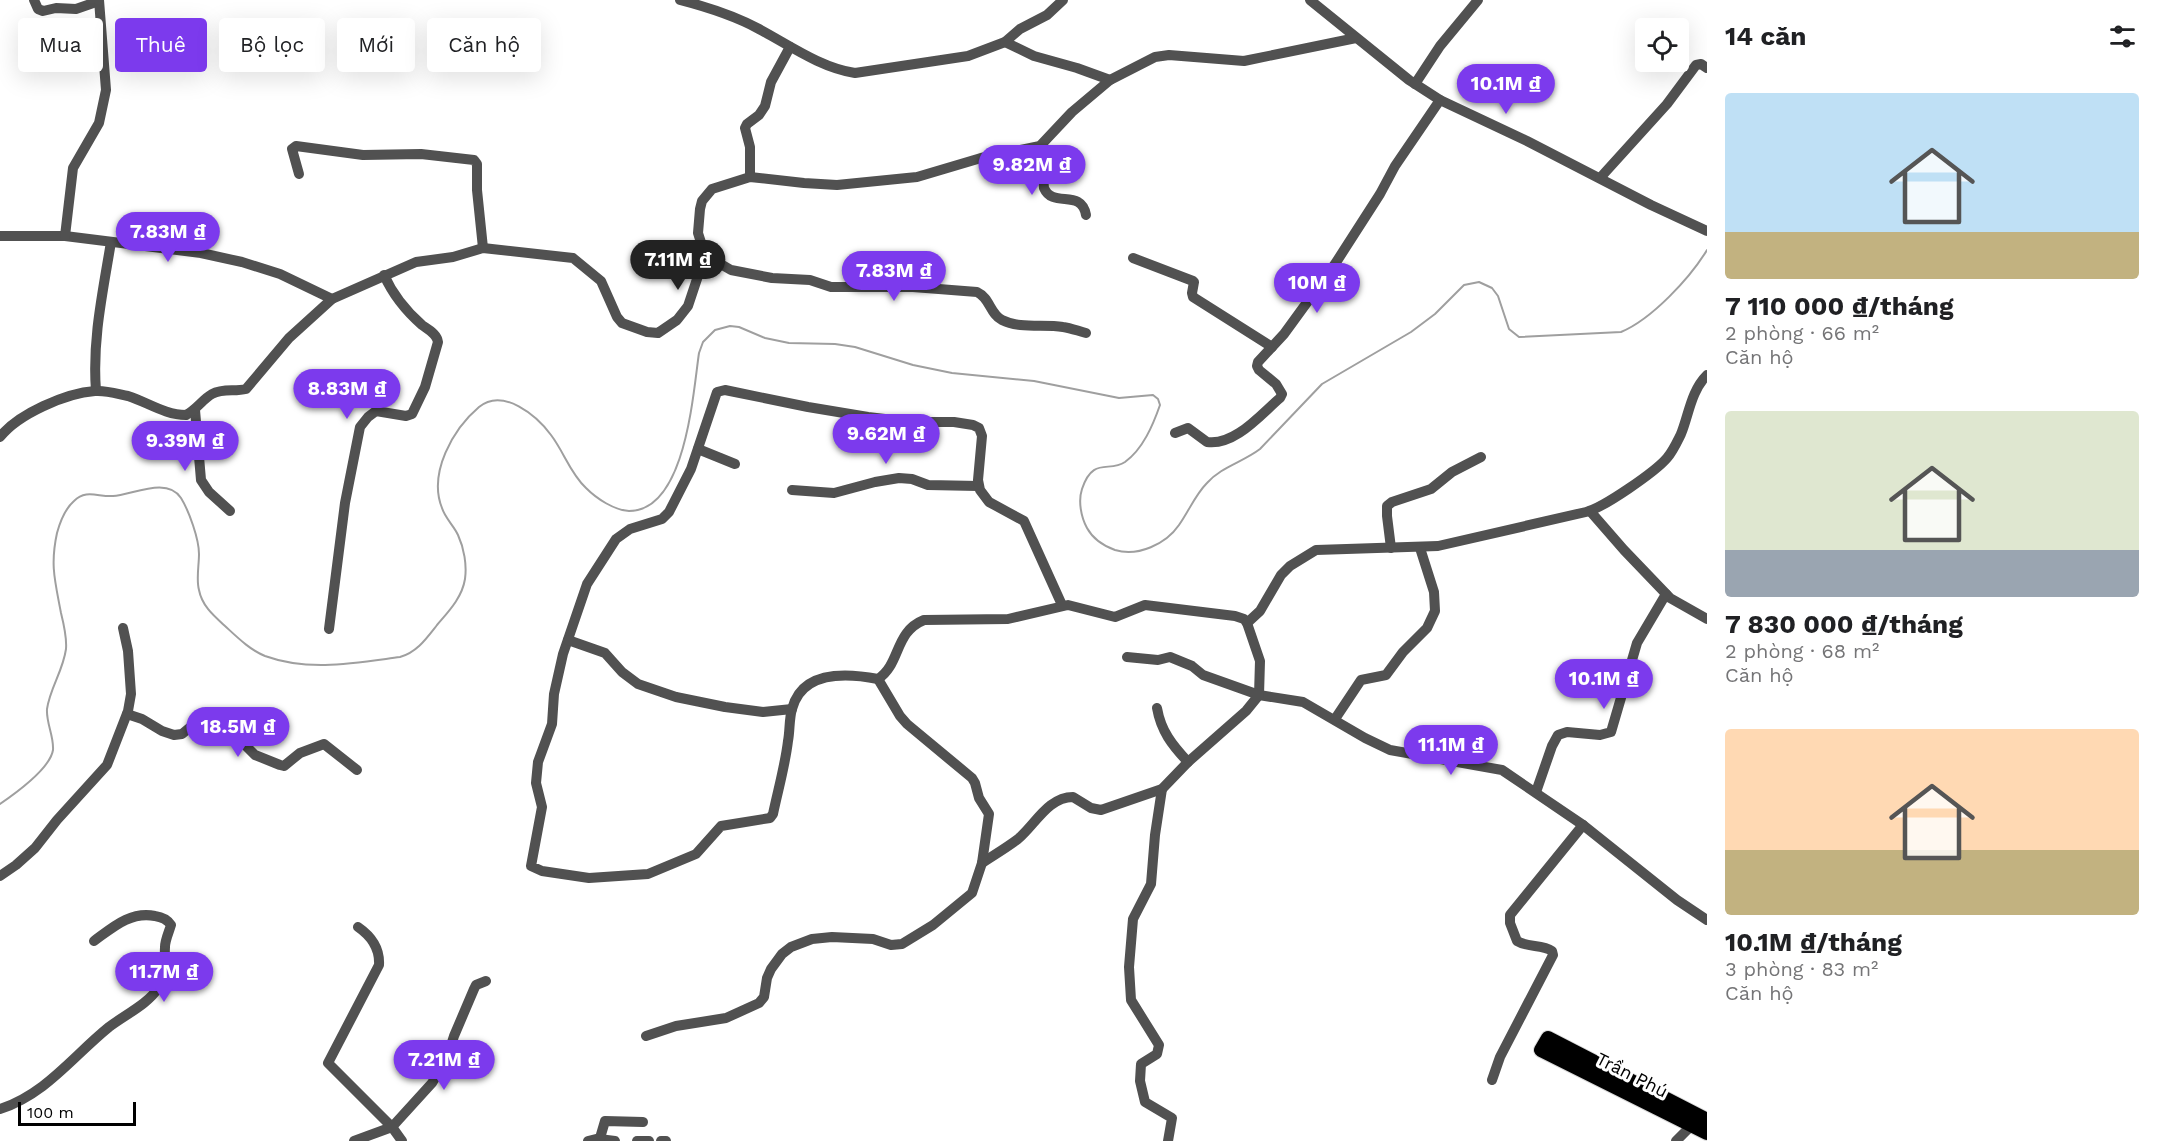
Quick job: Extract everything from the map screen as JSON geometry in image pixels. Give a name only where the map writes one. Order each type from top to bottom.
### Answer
[{"type":"main road","name":"Trần Phú","points":[[1545,1044],[1707,1123],[1692,1125],[1545,1044]]},
{"type":"street","points":[[34,0],[38,9],[43,11],[56,8],[76,9],[99,1],[105,102],[94,133],[73,168],[65,236]]},
{"type":"street","points":[[680,0],[704,6],[749,24],[790,47],[839,70],[855,73],[968,56],[1005,42],[1020,29],[1047,15],[1063,0]]},
{"type":"street","points":[[1310,0],[1414,84],[1440,100],[1705,230]]},
{"type":"street","points":[[1414,84],[1440,46],[1478,0]]},
{"type":"street","points":[[0,437],[12,424],[38,409],[96,391],[128,396],[157,408],[186,415],[195,410],[213,393],[221,390],[246,389],[289,338],[332,299],[421,261],[453,257],[483,248],[573,258],[601,281],[622,323],[652,333],[670,326],[684,314],[705,255],[698,232],[702,201],[712,189],[750,177],[837,185],[904,179],[975,160],[1041,146],[1072,112],[1110,81],[1137,64],[1162,55],[1244,61],[1356,38]]},
{"type":"street","points":[[1005,42],[1034,56],[1077,68],[1110,81]]},
{"type":"street","points":[[750,177],[751,162],[747,124],[759,115],[765,106],[771,82],[790,47]]},
{"type":"street","points":[[1600,178],[1668,104],[1696,65],[1701,64],[1707,68]]},
{"type":"street","points":[[1175,433],[1188,428],[1207,442],[1223,441],[1238,434],[1280,398],[1282,394],[1280,388],[1257,366],[1290,326],[1341,256],[1395,166],[1440,100]]},
{"type":"street","points":[[299,174],[292,149],[296,146],[363,155],[421,154],[474,160],[477,164],[477,190],[483,248]]},
{"type":"street","points":[[1041,146],[1046,193],[1054,198],[1078,201],[1085,208],[1086,215]]},
{"type":"street","points":[[0,236],[65,236],[201,253],[242,262],[280,274],[332,299]]},
{"type":"street","points":[[96,391],[94,364],[98,321],[111,242]]},
{"type":"street","points":[[705,255],[730,270],[772,278],[810,280],[831,287],[913,287],[977,292],[985,298],[998,318],[1005,321],[1064,327],[1086,333]]},
{"type":"street","points":[[1133,258],[1194,282],[1193,297],[1272,347]]},
{"type":"street","points":[[329,629],[345,503],[360,427],[376,411],[406,416],[412,414],[425,387],[438,342],[437,337],[394,295],[384,275]]},
{"type":"street","points":[[1248,623],[1260,611],[1281,575],[1308,553],[1319,549],[1438,546],[1590,511],[1644,477],[1669,456],[1681,433],[1698,386],[1707,375]]},
{"type":"street","points":[[982,863],[1020,837],[1051,804],[1062,798],[1073,796],[1091,808],[1101,810],[1162,789],[1188,762],[1246,711],[1258,695],[1260,661],[1248,623],[1235,616],[1149,605],[1115,617],[1078,606],[1062,605],[1008,619],[924,620],[919,622],[904,635],[888,671],[878,679],[844,675],[822,678],[804,688],[792,709],[782,778],[770,818],[720,826],[696,854],[648,874],[619,878],[589,878],[533,869],[531,862],[542,807],[536,783],[538,762],[552,724],[554,694],[568,640],[587,584],[610,545],[630,529],[654,522],[669,512],[686,481],[716,392],[725,390],[808,407],[891,420],[973,425],[978,428],[982,434],[978,486],[983,497],[1024,521],[1062,605]]},
{"type":"street","points":[[195,410],[201,480],[209,492],[230,511]]},
{"type":"street","points":[[698,449],[735,464]]},
{"type":"street","points":[[1391,548],[1388,506],[1392,502],[1431,489],[1452,472],[1481,457]]},
{"type":"street","points":[[792,490],[834,493],[860,485],[899,478],[912,479],[928,486],[978,486]]},
{"type":"street","points":[[1590,511],[1666,594],[1707,619]]},
{"type":"street","points":[[1335,719],[1361,680],[1386,675],[1403,652],[1431,622],[1435,611],[1435,599],[1420,548]]},
{"type":"street","points":[[1536,792],[1558,735],[1568,732],[1600,735],[1611,732],[1637,643],[1666,594]]},
{"type":"street","points":[[0,876],[35,848],[57,820],[104,770],[127,714],[131,694],[127,642],[123,628]]},
{"type":"street","points":[[568,640],[605,653],[622,672],[638,684],[676,697],[755,712],[792,709]]},
{"type":"street","points":[[1127,657],[1158,660],[1170,657],[1192,666],[1203,675],[1258,695],[1303,702],[1390,750],[1494,767],[1511,775],[1583,825],[1677,900],[1707,920]]},
{"type":"street","points":[[646,1036],[676,1026],[726,1017],[759,1003],[764,997],[767,978],[782,954],[791,947],[812,939],[851,937],[873,939],[891,945],[902,944],[933,925],[975,889],[982,863],[988,814],[979,798],[975,783],[907,724],[878,679]]},
{"type":"street","points":[[1156,708],[1158,719],[1167,738],[1188,762]]},
{"type":"street","points":[[127,714],[174,735],[183,734],[194,724],[203,724],[245,745],[255,755],[284,766],[300,753],[324,744],[357,770]]},
{"type":"street","points":[[1162,789],[1151,884],[1133,919],[1129,985],[1131,1000],[1159,1045],[1157,1054],[1141,1064],[1140,1081],[1145,1102],[1172,1118],[1168,1141]]},
{"type":"street","points":[[1492,1080],[1505,1046],[1553,955],[1552,951],[1547,948],[1523,945],[1517,941],[1510,923],[1510,915],[1583,825]]},
{"type":"street","points":[[0,1109],[18,1102],[55,1078],[103,1032],[148,1000],[159,987],[166,972],[165,948],[171,925],[162,917],[138,915],[121,922],[94,941]]},
{"type":"street","points":[[358,927],[373,940],[379,965],[328,1063],[393,1127],[402,1141]]},
{"type":"street","points":[[354,1141],[393,1127],[432,1083],[447,1058],[457,1027],[476,985],[486,981]]},
{"type":"street","points":[[615,1141],[594,1140],[605,1120],[643,1122]]},
{"type":"street","points":[[1676,1141],[1692,1125]]},
{"type":"street","points":[[637,1141],[649,1141]]},
{"type":"street","points":[[661,1141],[666,1141]]},
{"type":"waterway","points":[[0,804],[39,773],[51,757],[53,750],[47,709],[62,665],[66,644],[54,573],[55,544],[58,529],[66,511],[83,495],[113,496],[158,487],[175,492],[181,498],[190,517],[199,548],[198,586],[203,601],[221,622],[259,653],[282,661],[315,665],[349,664],[400,657],[411,652],[425,640],[454,604],[463,586],[466,568],[463,551],[458,535],[442,508],[438,481],[441,466],[452,439],[469,416],[488,402],[498,400],[519,406],[545,428],[576,476],[595,496],[623,510],[629,511],[648,506],[663,492],[675,472],[689,421],[699,353],[703,342],[715,330],[730,326],[739,327],[765,338],[789,343],[855,347],[913,365],[952,373],[1034,381],[1119,398],[1153,395],[1158,399],[1160,405],[1142,444],[1125,462],[1091,472],[1081,494],[1082,514],[1092,536],[1115,550],[1133,552],[1151,547],[1167,538],[1213,477],[1260,449],[1322,384],[1411,332],[1435,314],[1464,285],[1479,282],[1492,288],[1498,296],[1509,329],[1519,337],[1621,332],[1645,318],[1669,297],[1691,273],[1707,250]]}]
